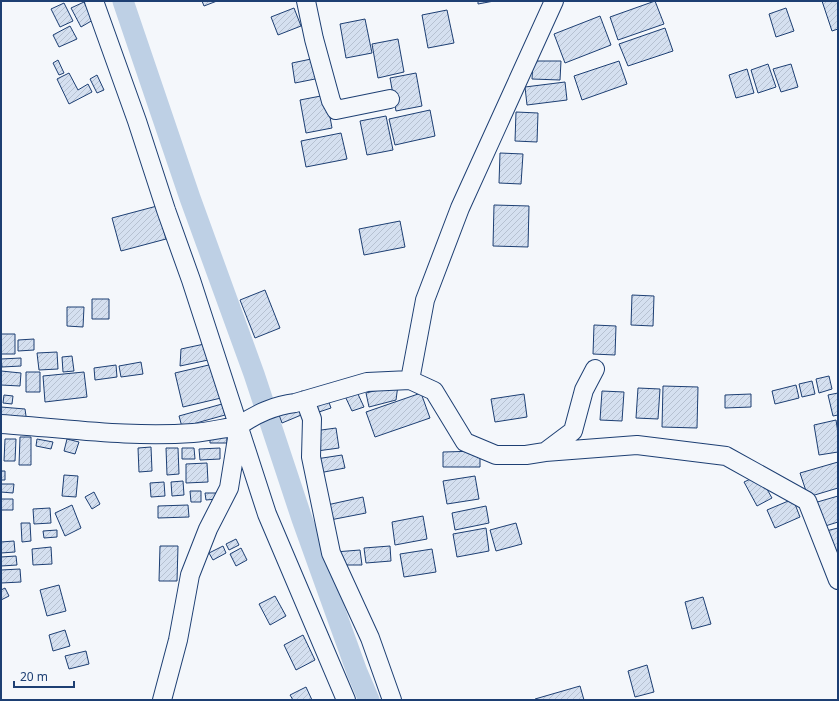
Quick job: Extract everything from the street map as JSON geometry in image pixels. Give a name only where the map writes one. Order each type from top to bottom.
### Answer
[{"type":"street","points":[[94,1],[137,120],[166,210],[245,421],[266,514],[346,700]]},
{"type":"street","points":[[306,1],[314,40],[331,101],[336,110],[390,99]]},
{"type":"street","points":[[410,380],[425,300],[455,222],[554,1]]},
{"type":"street","points":[[545,452],[573,431],[584,390],[595,369]]},
{"type":"street","points":[[1,424],[82,431],[146,434],[194,433],[245,421],[287,404],[367,382],[410,380],[434,391],[465,442],[496,455],[526,455],[545,452],[637,445],[726,456],[807,501],[838,580]]},
{"type":"street","points":[[305,400],[312,419],[311,457],[331,553],[370,638],[392,700]]},
{"type":"street","points":[[162,700],[178,640],[190,575],[208,529],[229,488],[245,421]]},
{"type":"building","points":[[202,1],[217,1],[204,6]]},
{"type":"building","points":[[478,1],[494,1],[478,4]]},
{"type":"building","points":[[655,1],[664,24],[618,40],[610,17]]},
{"type":"building","points":[[822,1],[838,1],[838,29],[832,31]]},
{"type":"building","points":[[84,2],[93,20],[81,27],[71,8]]},
{"type":"building","points":[[64,3],[73,21],[60,27],[51,9]]},
{"type":"building","points":[[294,8],[301,26],[278,35],[271,17]]},
{"type":"building","points":[[786,8],[794,31],[776,37],[769,14]]},
{"type":"building","points":[[447,10],[454,43],[428,48],[422,15]]},
{"type":"building","points":[[600,16],[611,45],[565,63],[554,34]]},
{"type":"building","points":[[365,19],[372,53],[346,58],[340,24]]},
{"type":"building","points":[[70,26],[77,39],[59,47],[53,35]]},
{"type":"building","points":[[665,28],[673,51],[628,66],[619,44]]},
{"type":"building","points":[[398,39],[404,72],[378,78],[372,44]]},
{"type":"building","points":[[316,58],[320,78],[295,83],[292,63]]},
{"type":"building","points":[[58,60],[64,73],[59,75],[53,63]]},
{"type":"building","points":[[533,61],[561,61],[560,80],[532,79]]},
{"type":"building","points":[[619,61],[627,84],[582,100],[574,76]]},
{"type":"building","points":[[768,64],[776,87],[758,93],[751,70]]},
{"type":"building","points":[[791,64],[798,87],[781,92],[773,69]]},
{"type":"building","points":[[747,69],[754,93],[736,98],[729,75]]},
{"type":"building","points":[[69,73],[78,90],[88,84],[92,92],[69,104],[57,79]]},
{"type":"building","points":[[416,73],[422,106],[396,111],[390,78]]},
{"type":"building","points":[[97,75],[104,90],[97,93],[90,79]]},
{"type":"building","points":[[565,82],[567,100],[527,105],[525,87]]},
{"type":"building","points":[[326,95],[332,128],[306,133],[300,100]]},
{"type":"building","points":[[430,110],[435,136],[395,145],[389,119]]},
{"type":"building","points":[[516,112],[538,113],[537,142],[515,141]]},
{"type":"building","points":[[386,116],[393,150],[367,155],[360,121]]},
{"type":"building","points":[[341,133],[347,159],[306,167],[301,141]]},
{"type":"building","points":[[500,153],[523,154],[521,184],[499,183]]},
{"type":"building","points":[[494,205],[529,206],[528,247],[493,246]]},
{"type":"building","points":[[157,206],[166,239],[121,251],[112,218]]},
{"type":"building","points":[[400,221],[405,247],[364,255],[359,229]]},
{"type":"building","points":[[265,290],[280,328],[255,338],[240,300]]},
{"type":"building","points":[[632,295],[654,296],[653,326],[631,325]]},
{"type":"building","points":[[92,299],[109,299],[109,319],[92,319]]},
{"type":"building","points":[[67,307],[84,307],[83,327],[67,326]]},
{"type":"building","points":[[594,325],[616,326],[615,355],[593,354]]},
{"type":"building","points":[[1,334],[15,334],[15,354],[1,354]]},
{"type":"building","points":[[34,339],[34,350],[18,351],[18,340]]},
{"type":"building","points":[[209,343],[213,359],[180,366],[181,349]]},
{"type":"building","points":[[57,352],[58,369],[39,370],[37,353]]},
{"type":"building","points":[[72,356],[74,371],[63,372],[62,357]]},
{"type":"building","points":[[21,358],[21,366],[2,367],[1,359]]},
{"type":"building","points":[[141,362],[143,374],[121,377],[119,366]]},
{"type":"building","points":[[213,364],[221,398],[183,407],[175,373]]},
{"type":"building","points":[[116,365],[117,377],[95,380],[94,368]]},
{"type":"building","points":[[1,371],[21,373],[20,386],[1,385]]},
{"type":"building","points":[[26,372],[40,372],[40,392],[26,392]]},
{"type":"building","points":[[84,372],[87,397],[45,402],[43,376]]},
{"type":"building","points":[[829,376],[832,389],[819,393],[816,379]]},
{"type":"building","points":[[812,381],[815,394],[802,397],[799,384]]},
{"type":"building","points":[[398,385],[396,400],[369,407],[366,393]]},
{"type":"building","points":[[796,385],[799,398],[775,404],[772,391]]},
{"type":"building","points":[[663,386],[698,387],[697,428],[662,427]]},
{"type":"building","points":[[638,388],[660,389],[658,419],[636,418]]},
{"type":"building","points":[[602,391],[624,392],[622,421],[600,420]]},
{"type":"building","points":[[357,392],[364,407],[352,411],[344,394]]},
{"type":"building","points":[[421,393],[430,418],[375,437],[366,412]]},
{"type":"building","points":[[838,393],[838,415],[833,416],[828,395]]},
{"type":"building","points":[[524,394],[527,417],[495,422],[491,399]]},
{"type":"building","points":[[751,394],[751,407],[725,408],[725,395]]},
{"type":"building","points":[[4,395],[13,396],[12,404],[3,403]]},
{"type":"building","points":[[327,397],[331,408],[319,412],[315,401]]},
{"type":"building","points":[[302,402],[306,413],[282,423],[278,412]]},
{"type":"building","points":[[222,404],[225,415],[182,427],[179,416]]},
{"type":"building","points":[[1,407],[25,409],[27,423],[1,421]]},
{"type":"building","points":[[836,420],[838,452],[819,455],[814,425]]},
{"type":"building","points":[[336,428],[339,448],[317,451],[314,431]]},
{"type":"building","points":[[20,437],[31,437],[31,465],[19,465]]},
{"type":"building","points":[[227,437],[227,443],[210,443],[210,438]]},
{"type":"building","points":[[5,439],[16,439],[15,461],[4,461]]},
{"type":"building","points":[[37,439],[53,442],[51,449],[36,446]]},
{"type":"building","points":[[67,439],[79,442],[75,454],[64,451]]},
{"type":"building","points":[[151,447],[152,471],[139,472],[138,448]]},
{"type":"building","points":[[166,448],[178,448],[179,474],[167,475]]},
{"type":"building","points":[[182,448],[194,448],[195,459],[182,459]]},
{"type":"building","points":[[220,448],[220,459],[200,460],[199,449]]},
{"type":"building","points":[[480,451],[480,467],[443,467],[443,452]]},
{"type":"building","points":[[342,455],[345,468],[319,473],[316,459]]},
{"type":"building","points":[[838,462],[838,488],[808,497],[800,473]]},
{"type":"building","points":[[207,463],[208,482],[186,483],[186,464]]},
{"type":"building","points":[[1,471],[5,471],[5,480],[1,480]]},
{"type":"building","points":[[64,475],[78,476],[76,497],[62,496]]},
{"type":"building","points":[[759,475],[772,498],[757,506],[744,482]]},
{"type":"building","points":[[475,476],[479,499],[447,504],[443,481]]},
{"type":"building","points":[[183,481],[184,495],[172,496],[171,482]]},
{"type":"building","points":[[164,482],[165,496],[151,497],[150,483]]},
{"type":"building","points":[[1,484],[14,484],[13,493],[1,492]]},
{"type":"building","points":[[190,491],[201,491],[201,502],[191,502]]},
{"type":"building","points":[[94,492],[100,504],[92,509],[85,497]]},
{"type":"building","points":[[205,493],[216,493],[217,499],[206,500]]},
{"type":"building","points":[[838,496],[838,522],[822,527],[814,503]]},
{"type":"building","points":[[363,497],[366,513],[330,520],[327,505]]},
{"type":"building","points":[[1,499],[13,499],[13,510],[1,510]]},
{"type":"building","points":[[793,499],[800,517],[775,528],[767,510]]},
{"type":"building","points":[[72,505],[81,528],[65,536],[55,513]]},
{"type":"building","points":[[188,505],[189,517],[158,518],[158,506]]},
{"type":"building","points":[[486,506],[489,523],[455,530],[452,513]]},
{"type":"building","points":[[50,508],[51,523],[34,524],[33,509]]},
{"type":"building","points":[[423,516],[427,539],[395,545],[392,522]]},
{"type":"building","points":[[21,523],[30,523],[31,541],[22,542]]},
{"type":"building","points":[[516,523],[522,544],[496,551],[490,530]]},
{"type":"building","points":[[486,528],[489,551],[457,557],[453,534]]},
{"type":"building","points":[[838,528],[838,561],[826,531]]},
{"type":"building","points":[[57,530],[57,537],[44,538],[43,531]]},
{"type":"building","points":[[236,539],[239,545],[229,550],[226,544]]},
{"type":"building","points":[[14,541],[15,552],[1,553],[1,542]]},
{"type":"building","points":[[160,546],[178,546],[177,581],[159,581]]},
{"type":"building","points":[[223,546],[226,553],[213,560],[209,553]]},
{"type":"building","points":[[390,546],[391,561],[366,563],[364,548]]},
{"type":"building","points":[[51,547],[52,564],[33,565],[32,549]]},
{"type":"building","points":[[241,548],[247,560],[236,566],[230,554]]},
{"type":"building","points":[[432,549],[436,572],[404,577],[400,554]]},
{"type":"building","points":[[360,550],[362,565],[339,565],[335,552]]},
{"type":"building","points":[[16,556],[17,565],[1,566],[1,557]]},
{"type":"building","points":[[20,569],[21,582],[1,583],[1,570]]},
{"type":"building","points":[[59,585],[66,611],[47,616],[40,590]]},
{"type":"building","points":[[5,588],[9,596],[1,600],[1,590]]},
{"type":"building","points":[[275,596],[286,616],[270,625],[259,604]]},
{"type":"building","points":[[703,597],[711,624],[692,629],[685,602]]},
{"type":"building","points":[[65,630],[70,646],[53,651],[49,635]]},
{"type":"building","points":[[303,635],[315,660],[296,670],[284,645]]},
{"type":"building","points":[[86,651],[89,664],[69,669],[65,656]]},
{"type":"building","points":[[647,665],[654,692],[635,697],[628,671]]},
{"type":"building","points":[[580,686],[584,700],[535,700],[535,699]]},
{"type":"building","points":[[306,687],[312,700],[293,700],[290,695]]},
{"type":"waterway","points":[[123,1],[190,198],[254,374],[302,519],[357,672],[369,700]]}]
